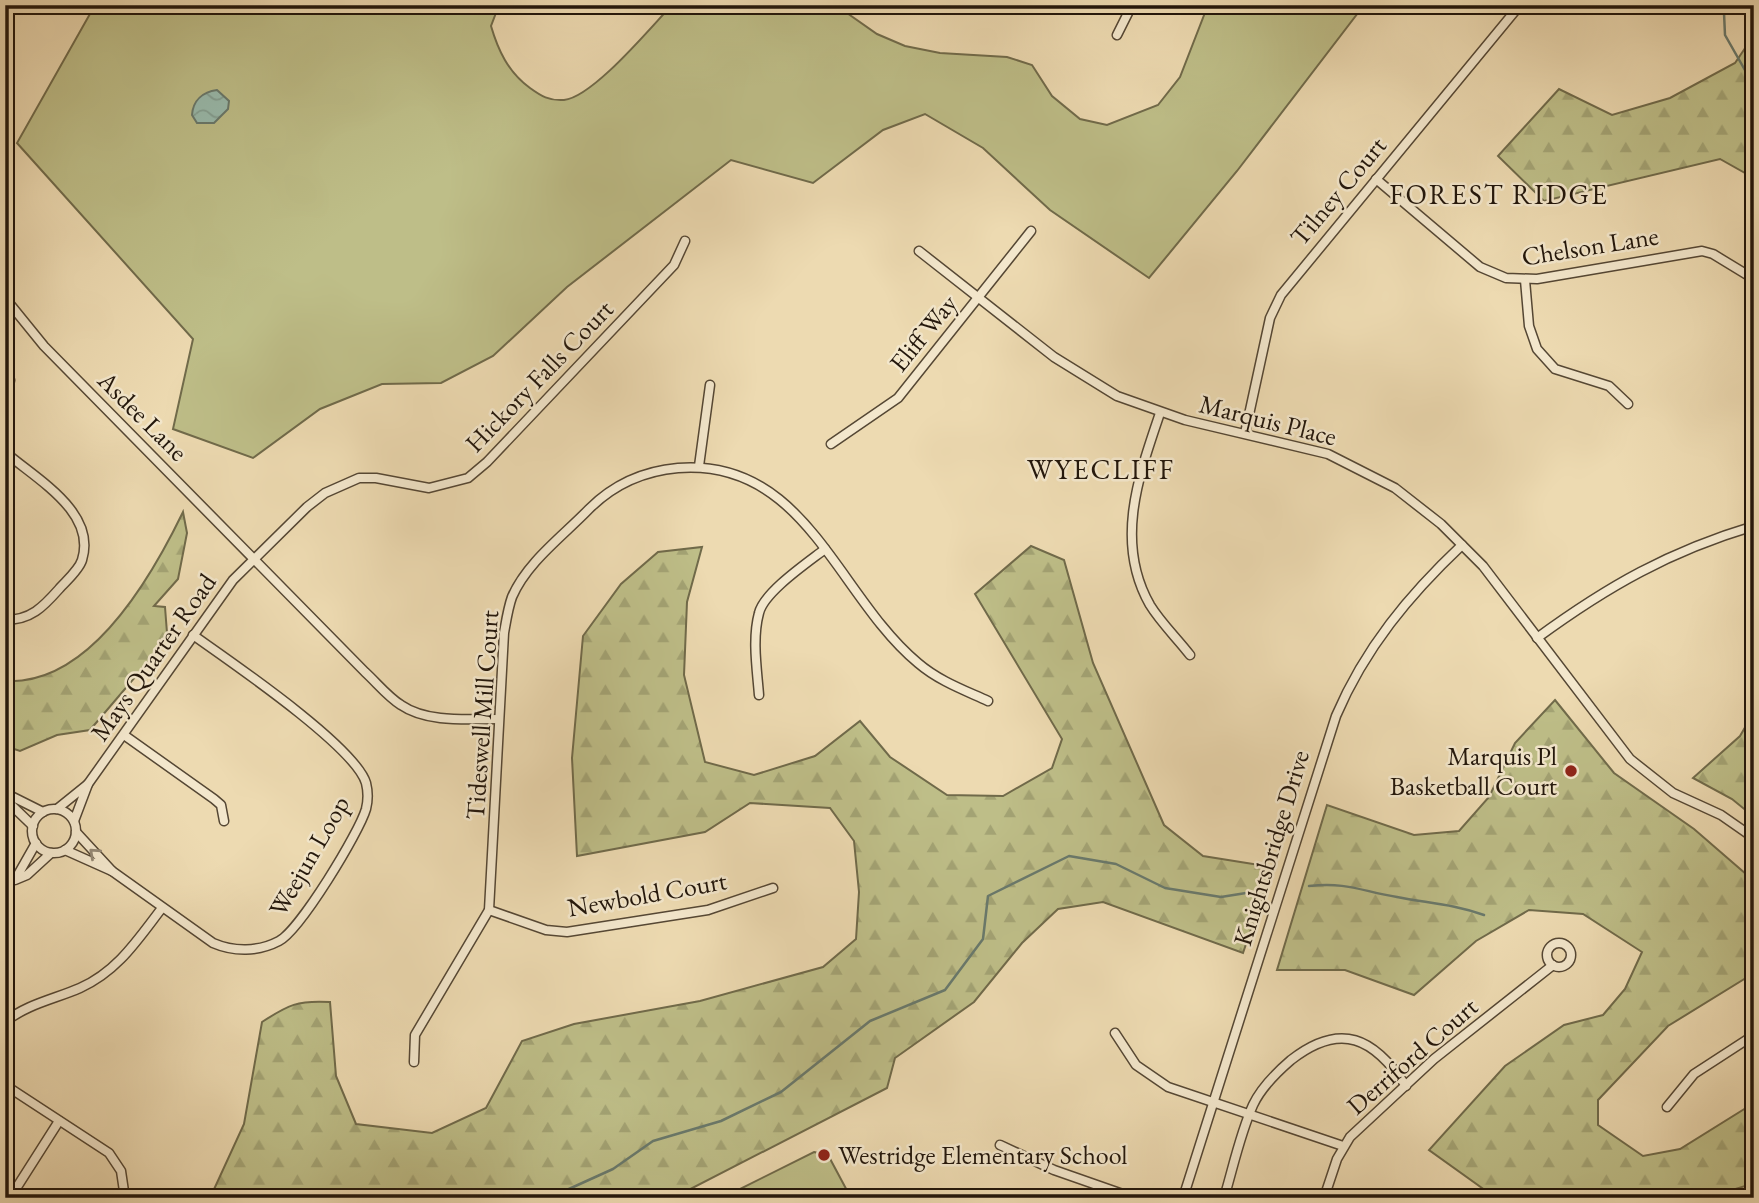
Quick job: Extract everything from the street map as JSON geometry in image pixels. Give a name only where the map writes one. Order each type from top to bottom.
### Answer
[{"type":"street","points":[[1118,35],[1132,5]]},
{"type":"street","name":"Tilney Court","points":[[1245,433],[1270,318],[1281,295],[1520,5]]},
{"type":"street","name":"Chelson Lane","points":[[1376,179],[1480,267],[1506,278],[1525,280],[1702,251],[1713,254],[1754,279]]},
{"type":"street","name":"Eliff Way","points":[[831,444],[898,398],[1031,231]]},
{"type":"street","name":"Hickory Falls Court","points":[[256,559],[307,506],[359,478],[376,478],[429,488],[468,478],[487,462],[674,265],[685,241]]},
{"type":"street","name":"Marquis Place","points":[[919,251],[977,299],[1093,383],[1160,413],[1297,444],[1357,466],[1405,495],[1462,545],[1619,746],[1646,774],[1673,793],[1729,820],[1754,838]]},
{"type":"street","points":[[1525,280],[1529,326],[1537,349],[1555,369],[1609,386],[1629,404]]},
{"type":"street","name":"Asdee Lane","points":[[5,298],[44,346],[365,672],[402,706],[419,713],[453,718],[498,719]]},
{"type":"street","points":[[5,407],[10,380]]},
{"type":"street","points":[[699,466],[710,385]]},
{"type":"street","points":[[1160,413],[1134,497],[1133,558],[1148,601],[1189,655]]},
{"type":"street","points":[[5,452],[78,516],[85,540],[82,562],[36,613],[20,620],[5,620]]},
{"type":"street","name":"Tideswell Mill Court","points":[[414,1062],[415,1035],[489,910],[504,633],[512,597],[526,572],[607,491],[657,470],[699,466],[723,470],[759,483],[794,512],[889,632],[918,663],[948,684],[988,701]]},
{"type":"street","points":[[1537,638],[1585,603],[1638,571],[1694,545],[1754,526]]},
{"type":"street","name":"Knightsbridge Drive","points":[[1183,1198],[1325,745],[1345,696],[1394,617],[1462,545]]},
{"type":"street","points":[[759,695],[756,641],[759,611],[772,594],[825,549]]},
{"type":"street","name":"Mays Quarter Road","points":[[43,812],[57,809],[88,784],[233,580],[256,559]]},
{"type":"street","name":"Weejun Loop","points":[[76,832],[112,871],[162,908],[226,949],[252,950],[278,942],[299,924],[367,807],[366,783],[361,772],[341,751],[285,702],[193,635]]},
{"type":"street","points":[[124,735],[221,805],[223,821]]},
{"type":"street","name":"Mays Quarter Road","points":[[74,821],[88,784]]},
{"type":"street","points":[[5,793],[43,812],[33,826]]},
{"type":"street","points":[[5,799],[33,826],[36,843],[15,880]]},
{"type":"street","points":[[5,887],[27,875],[51,853],[65,850],[73,842],[76,832],[74,821],[57,809]]},
{"type":"street","points":[[36,843],[51,853]]},
{"type":"street","name":"Weejun Loop","points":[[65,850],[112,871]]},
{"type":"street","name":"Newbold Court","points":[[489,910],[546,930],[567,932],[708,910],[773,888]]},
{"type":"street","points":[[5,1022],[33,1005],[81,988],[117,965],[162,908]]},
{"type":"street","name":"Derriford Court","points":[[1324,1198],[1343,1146],[1406,1086],[1553,965]]},
{"type":"street","points":[[1115,1032],[1129,1056],[1151,1077],[1186,1096],[1343,1146]]},
{"type":"street","points":[[1667,1107],[1694,1074],[1754,1035]]},
{"type":"street","points":[[1224,1198],[1254,1105],[1275,1076],[1304,1050],[1325,1041],[1350,1038],[1369,1045],[1391,1063],[1406,1086]]},
{"type":"street","points":[[5,1085],[109,1153],[121,1171],[125,1198]]},
{"type":"street","points":[[10,1198],[59,1121]]},
{"type":"street","points":[[1000,1144],[1054,1170],[1134,1198]]},
{"type":"green space","points":[[95,5],[499,5],[491,26],[505,60],[530,88],[554,100],[564,100],[576,96],[605,75],[672,5],[847,5],[847,13],[877,34],[905,46],[940,53],[1007,57],[1032,65],[1052,96],[1080,119],[1107,125],[1158,105],[1180,77],[1208,5],[1364,5],[1237,171],[1149,278],[1050,210],[983,148],[925,114],[883,130],[813,183],[731,160],[567,287],[493,356],[441,383],[382,384],[320,409],[253,458],[173,429],[193,339],[17,143]]},
{"type":"green space","points":[[1754,35],[1754,178],[1720,159],[1544,201],[1498,156],[1559,89],[1612,115],[1670,98],[1735,63]]},
{"type":"green space","points":[[183,512],[187,533],[178,579],[154,606],[165,607],[167,633],[159,649],[90,730],[57,735],[20,751],[5,746],[5,681],[36,678],[64,666],[90,647],[114,623],[135,596],[154,567]]},
{"type":"green space","points":[[1031,546],[1064,560],[1093,663],[1164,825],[1203,856],[1272,867],[1243,953],[1103,902],[1058,909],[1022,943],[974,1002],[895,1058],[887,1088],[673,1198],[210,1198],[244,1124],[262,1022],[287,1008],[301,1003],[330,1002],[336,1076],[356,1124],[432,1133],[486,1108],[522,1041],[574,1024],[700,1001],[823,967],[856,939],[859,892],[854,841],[830,808],[750,803],[705,832],[577,856],[572,758],[583,636],[621,584],[658,552],[702,547],[687,602],[684,675],[705,762],[754,775],[815,756],[860,721],[890,757],[947,795],[1003,796],[1052,768],[1062,739],[975,594]]},
{"type":"green space","points":[[1555,700],[1614,773],[1694,829],[1754,881],[1754,973],[1668,1026],[1598,1100],[1598,1125],[1643,1156],[1680,1149],[1754,1103],[1754,1191],[1745,1186],[1706,1198],[1496,1198],[1429,1150],[1505,1066],[1564,1025],[1603,1015],[1625,989],[1642,952],[1583,914],[1529,910],[1476,941],[1414,995],[1345,970],[1277,970],[1327,805],[1414,835],[1459,831],[1489,797],[1515,743]]},
{"type":"green space","points":[[1754,712],[1754,817],[1732,799],[1693,778],[1740,736]]},
{"type":"green space","points":[[814,1152],[828,1155],[851,1198],[722,1198]]},
{"type":"water","points":[[217,90],[229,101],[228,109],[214,123],[197,123],[192,115],[197,101],[203,95]]},
{"type":"waterway","points":[[1735,5],[1724,13],[1725,35],[1754,86]]},
{"type":"waterway","points":[[549,1198],[613,1169],[653,1141],[721,1121],[781,1092],[870,1021],[945,990],[983,939],[988,896],[1069,856],[1116,864],[1165,888],[1221,897],[1246,893]]},
{"type":"waterway","points":[[1309,886],[1344,886],[1451,906],[1484,915]]},
{"type":"place","name":"Marquis Pl Basketball Court","points":[[1571,771]]},
{"type":"place","name":"Westridge Elementary School","points":[[824,1155]]},
{"type":"district","name":"FOREST RIDGE","points":[[1499,194]]},
{"type":"district","name":"WYECLIFF","points":[[1101,469]]}]
